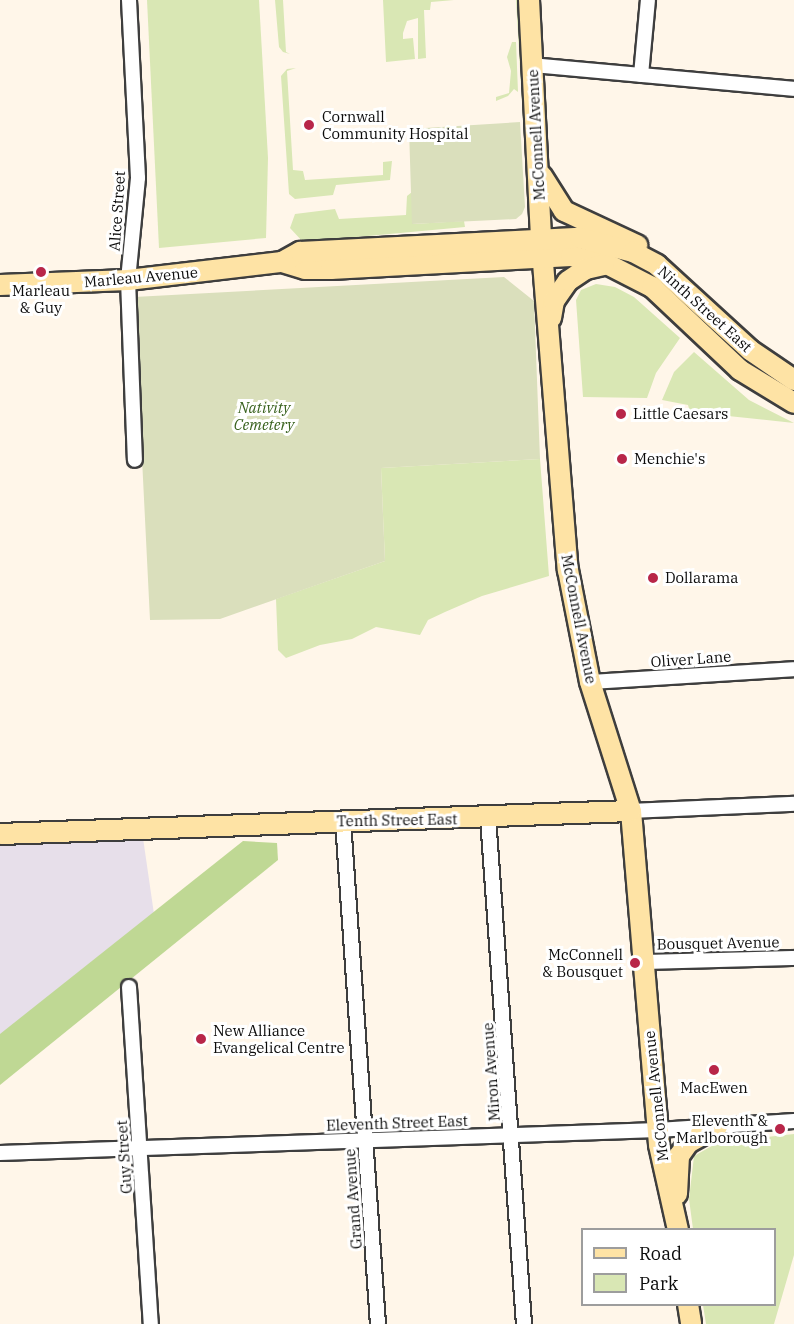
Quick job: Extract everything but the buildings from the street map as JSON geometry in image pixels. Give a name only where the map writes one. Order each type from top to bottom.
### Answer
[{"type":"main road","name":"McConnell Avenue","points":[[529,0],[542,248],[568,570],[590,682],[631,811],[658,1130],[678,1228]]},
{"type":"main road","points":[[539,172],[564,211],[631,241],[671,275]]},
{"type":"main road","name":"Ninth Street East","points":[[542,248],[580,238],[641,254],[671,275],[750,350],[794,380]]},
{"type":"main road","name":"Marleau Avenue","points":[[0,285],[128,280],[282,262],[300,252],[542,248]]},
{"type":"main road","name":"Ninth Street East","points":[[542,248],[607,264],[652,287],[740,370],[794,403]]},
{"type":"main road","points":[[549,335],[553,306],[563,287],[580,272],[607,264]]},
{"type":"main road","name":"Tenth Street East","points":[[0,834],[631,811]]},
{"type":"main road","points":[[678,1228],[676,1178],[679,1156],[688,1143],[717,1127]]},
{"type":"main road","points":[[688,1306],[691,1324]]},
{"type":"street","name":"Alice Street","points":[[129,0],[138,178],[128,280],[135,460]]},
{"type":"street","points":[[641,75],[648,0]]},
{"type":"street","points":[[532,65],[794,89]]},
{"type":"street","name":"Oliver Lane","points":[[590,682],[794,669]]},
{"type":"street","name":"Tenth Street East","points":[[631,811],[794,804]]},
{"type":"street","name":"Miron Avenue","points":[[488,818],[524,1324]]},
{"type":"street","name":"Grand Avenue","points":[[343,821],[378,1324]]},
{"type":"street","name":"Bousquet Avenue","points":[[643,962],[794,958]]},
{"type":"street","name":"Guy Street","points":[[129,987],[151,1324]]},
{"type":"street","name":"Eleventh Street East","points":[[0,1154],[140,1147],[658,1130],[794,1121]]},
{"type":"shaded area","points":[[143,838],[154,914],[0,1035],[0,844]]},
{"type":"green space","points":[[147,0],[259,0],[268,158],[266,238],[159,248]]},
{"type":"green space","points":[[275,0],[283,0],[286,52],[290,54],[283,52],[279,47]]},
{"type":"green space","points":[[383,0],[454,0],[431,2],[430,10],[424,10],[426,58],[418,59],[418,18],[407,21],[403,33],[403,39],[413,38],[415,59],[386,62]]},
{"type":"green space","points":[[516,0],[519,0],[528,207]]},
{"type":"green space","points":[[512,42],[516,42],[518,92],[514,89],[508,96],[496,101],[496,97],[509,93],[511,71],[507,57]]},
{"type":"green space","points":[[296,68],[287,71],[293,170],[303,171],[305,180],[383,175],[383,162],[392,161],[390,180],[336,185],[333,195],[295,199],[289,194],[281,76],[287,69]]},
{"type":"green space","points":[[520,122],[525,207],[522,214],[516,219],[412,224],[409,129]]},
{"type":"green space","points":[[412,192],[413,224],[464,221],[465,227],[303,242],[290,228],[295,214],[335,209],[339,219],[406,215],[407,196]]},
{"type":"green space","name":"Nativity Cemetery","points":[[504,277],[534,301],[540,459],[381,468],[385,561],[220,619],[150,620],[134,297]]},
{"type":"green space","points":[[596,284],[615,287],[634,297],[680,338],[656,373],[647,398],[583,397],[576,300],[581,290]]},
{"type":"green space","points":[[694,352],[749,400],[794,423],[690,412],[688,405],[662,400],[674,372]]},
{"type":"green space","points":[[540,459],[549,576],[482,596],[445,612],[428,620],[420,635],[376,627],[352,639],[320,645],[286,658],[278,650],[276,599],[385,561],[381,468]]},
{"type":"green space","points":[[243,841],[277,843],[278,860],[0,1085],[0,1034]]},
{"type":"green space","points":[[794,1134],[794,1255],[774,1324],[706,1324],[703,1306],[776,1306],[776,1228],[693,1228],[689,1199],[694,1156],[719,1142]]},
{"type":"place","name":"Cornwall Community Hospital","points":[[309,125]]},
{"type":"place","name":"Marleau & Guy","points":[[41,272]]},
{"type":"place","name":"Little Caesars","points":[[621,414]]},
{"type":"place","name":"Menchie's","points":[[622,459]]},
{"type":"place","name":"Dollarama","points":[[653,578]]},
{"type":"place","name":"McConnell & Bousquet","points":[[635,963]]},
{"type":"place","name":"New Alliance Evangelical Centre","points":[[201,1039]]},
{"type":"place","name":"MacEwen","points":[[714,1070]]},
{"type":"place","name":"Eleventh & Marlborough","points":[[780,1129]]}]
